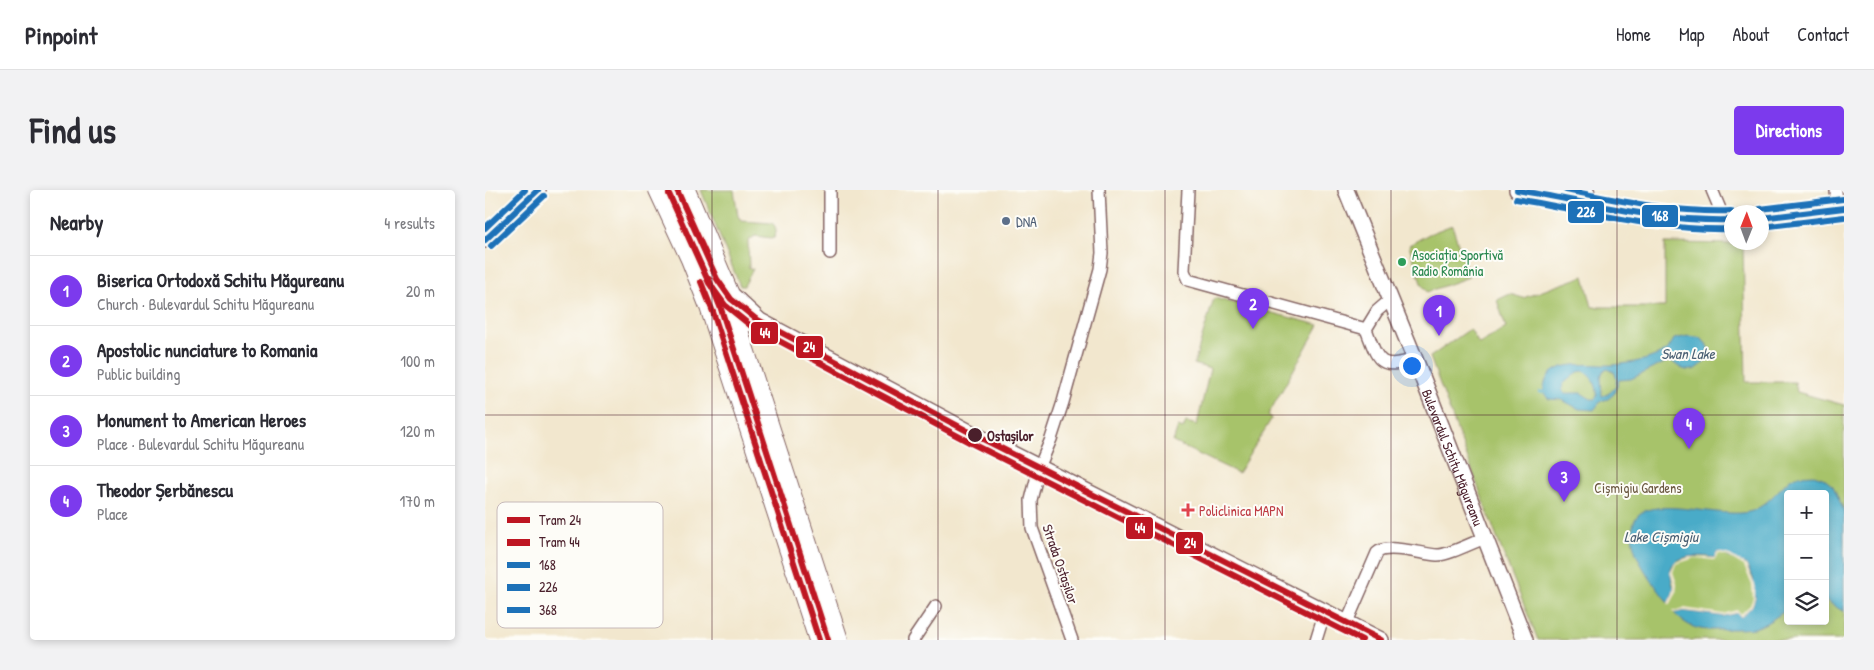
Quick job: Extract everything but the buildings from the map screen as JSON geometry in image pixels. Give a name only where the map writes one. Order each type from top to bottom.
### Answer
[{"type":"main road","points":[[485,240],[538,190]]},
{"type":"main road","points":[[658,190],[703,289],[818,640]]},
{"type":"main road","points":[[686,190],[729,292],[839,640]]},
{"type":"main road","name":"Bulevardul Schitu Măgureanu","points":[[1346,190],[1415,359],[1525,640]]},
{"type":"main road","points":[[1517,190],[1661,218],[1724,220]]},
{"type":"main road","points":[[1769,217],[1841,209]]},
{"type":"main road","points":[[729,292],[756,319],[1039,468],[1381,640]]},
{"type":"main road","points":[[718,333],[726,325],[737,321],[756,319]]},
{"type":"street","points":[[830,190],[830,252]]},
{"type":"street","name":"Strada Ostașilor","points":[[1072,640],[1032,528],[1031,500],[1039,468],[1063,402],[1100,269],[1102,252],[1099,190]]},
{"type":"street","points":[[1189,190],[1183,271],[1188,280],[1366,329]]},
{"type":"street","points":[[1588,190],[1593,205]]},
{"type":"street","points":[[1711,190],[1724,213]]},
{"type":"street","points":[[1835,190],[1841,209]]},
{"type":"street","points":[[1366,329],[1377,311],[1391,299]]},
{"type":"street","points":[[1366,329],[1377,357],[1381,362],[1399,364],[1415,359]]},
{"type":"street","points":[[1347,622],[1380,550],[1389,548],[1440,556],[1485,538]]},
{"type":"street","points":[[913,640],[936,606]]},
{"type":"street","points":[[1317,640],[1325,611]]},
{"type":"green space","points":[[701,190],[734,190],[738,216],[741,221],[772,223],[775,227],[776,234],[772,238],[755,236],[748,241],[749,268],[753,269],[744,286],[740,286]]},
{"type":"green space","points":[[1452,225],[1469,277],[1427,292],[1421,283],[1409,245],[1429,234]]},
{"type":"green space","name":"Cișmigiu Gardens","points":[[1665,243],[1724,244],[1724,250],[1743,250],[1746,382],[1795,382],[1797,392],[1844,405],[1844,640],[1538,640],[1497,538],[1430,357],[1470,329],[1479,344],[1506,328],[1497,300],[1510,294],[1523,298],[1584,276],[1592,307],[1665,307]]},
{"type":"green space","points":[[1214,298],[1319,325],[1268,415],[1272,418],[1238,473],[1173,442],[1178,427],[1183,429],[1186,422],[1197,425],[1210,369],[1194,364]]},
{"type":"water","name":"Swan Lake","points":[[1688,336],[1701,338],[1709,347],[1709,352],[1702,365],[1693,370],[1688,370],[1681,368],[1670,360],[1631,379],[1619,380],[1614,394],[1608,399],[1601,401],[1594,410],[1579,409],[1562,400],[1546,397],[1544,386],[1548,377],[1554,371],[1573,365],[1612,365],[1643,360],[1668,349],[1674,339]],"holes":[[[1608,369],[1614,372],[1616,384],[1610,393],[1602,396],[1601,377],[1603,371]],[[1583,371],[1594,382],[1597,392],[1595,399],[1591,399],[1581,393],[1565,393],[1562,390],[1563,384],[1578,372]]]},
{"type":"water","name":"Lake Cișmigiu","points":[[1814,475],[1823,478],[1833,486],[1844,511],[1844,612],[1829,603],[1829,490],[1784,490],[1784,612],[1767,623],[1754,628],[1706,630],[1687,624],[1674,613],[1684,611],[1723,616],[1737,613],[1741,617],[1752,606],[1755,598],[1753,578],[1746,565],[1718,552],[1714,558],[1702,556],[1687,557],[1675,562],[1672,567],[1674,591],[1668,603],[1648,575],[1637,555],[1632,533],[1634,522],[1641,513],[1652,509],[1686,509],[1723,513],[1752,511],[1757,509],[1790,479],[1796,476]]},
{"type":"pier","points":[[1718,552],[1730,555],[1746,565],[1755,585],[1755,598],[1752,606],[1741,617],[1737,613],[1723,616],[1684,611],[1674,613],[1673,611],[1684,608],[1723,614],[1737,610],[1741,614],[1750,605],[1753,598],[1752,585],[1744,566],[1729,557],[1719,554],[1714,560],[1695,558],[1676,564],[1673,572],[1677,584],[1676,594],[1670,605],[1668,603],[1673,593],[1674,584],[1670,572],[1675,563],[1689,557],[1714,558]]},
{"type":"tram line","name":"24","points":[[677,190],[717,279],[731,299],[756,319],[975,435],[1381,640]]},
{"type":"tram line","name":"44","points":[[669,194],[709,283],[725,305],[751,326],[971,443],[1362,640]]},
{"type":"tram line","name":"24","points":[[709,279],[721,309],[828,640]]},
{"type":"tram line","name":"44","points":[[701,282],[713,312],[819,640]]},
{"type":"transit line","name":"368","points":[[485,228],[525,190]]},
{"type":"transit line","name":"168","points":[[485,240],[538,190]]},
{"type":"transit line","name":"168","points":[[1517,190],[1650,215],[1724,220]]},
{"type":"transit line","name":"368","points":[[1566,190],[1668,208],[1724,211]]},
{"type":"transit line","name":"226","points":[[491,246],[544,196]]},
{"type":"transit line","name":"226","points":[[1516,199],[1649,224],[1724,229]]},
{"type":"transit line","name":"368","points":[[1769,208],[1843,199]]},
{"type":"transit line","name":"168","points":[[1769,217],[1844,208]]},
{"type":"transit line","name":"226","points":[[1769,226],[1844,217]]},
{"type":"place","name":"DNA","points":[[1006,221]]},
{"type":"place","name":"Asociația Sportivă Radio România","points":[[1402,262]]},
{"type":"place","name":"Apostolic nunciature to Romania","points":[[1253,329]]},
{"type":"place","name":"Biserica Ortodoxă Schitu Măgureanu","points":[[1439,336]]},
{"type":"place","name":"Ostașilor","points":[[975,435]]},
{"type":"place","name":"Theodor Șerbănescu","points":[[1689,449]]},
{"type":"place","name":"Monument to American Heroes","points":[[1564,502]]},
{"type":"place","name":"Policlinica MAPN","points":[[1188,510]]}]
